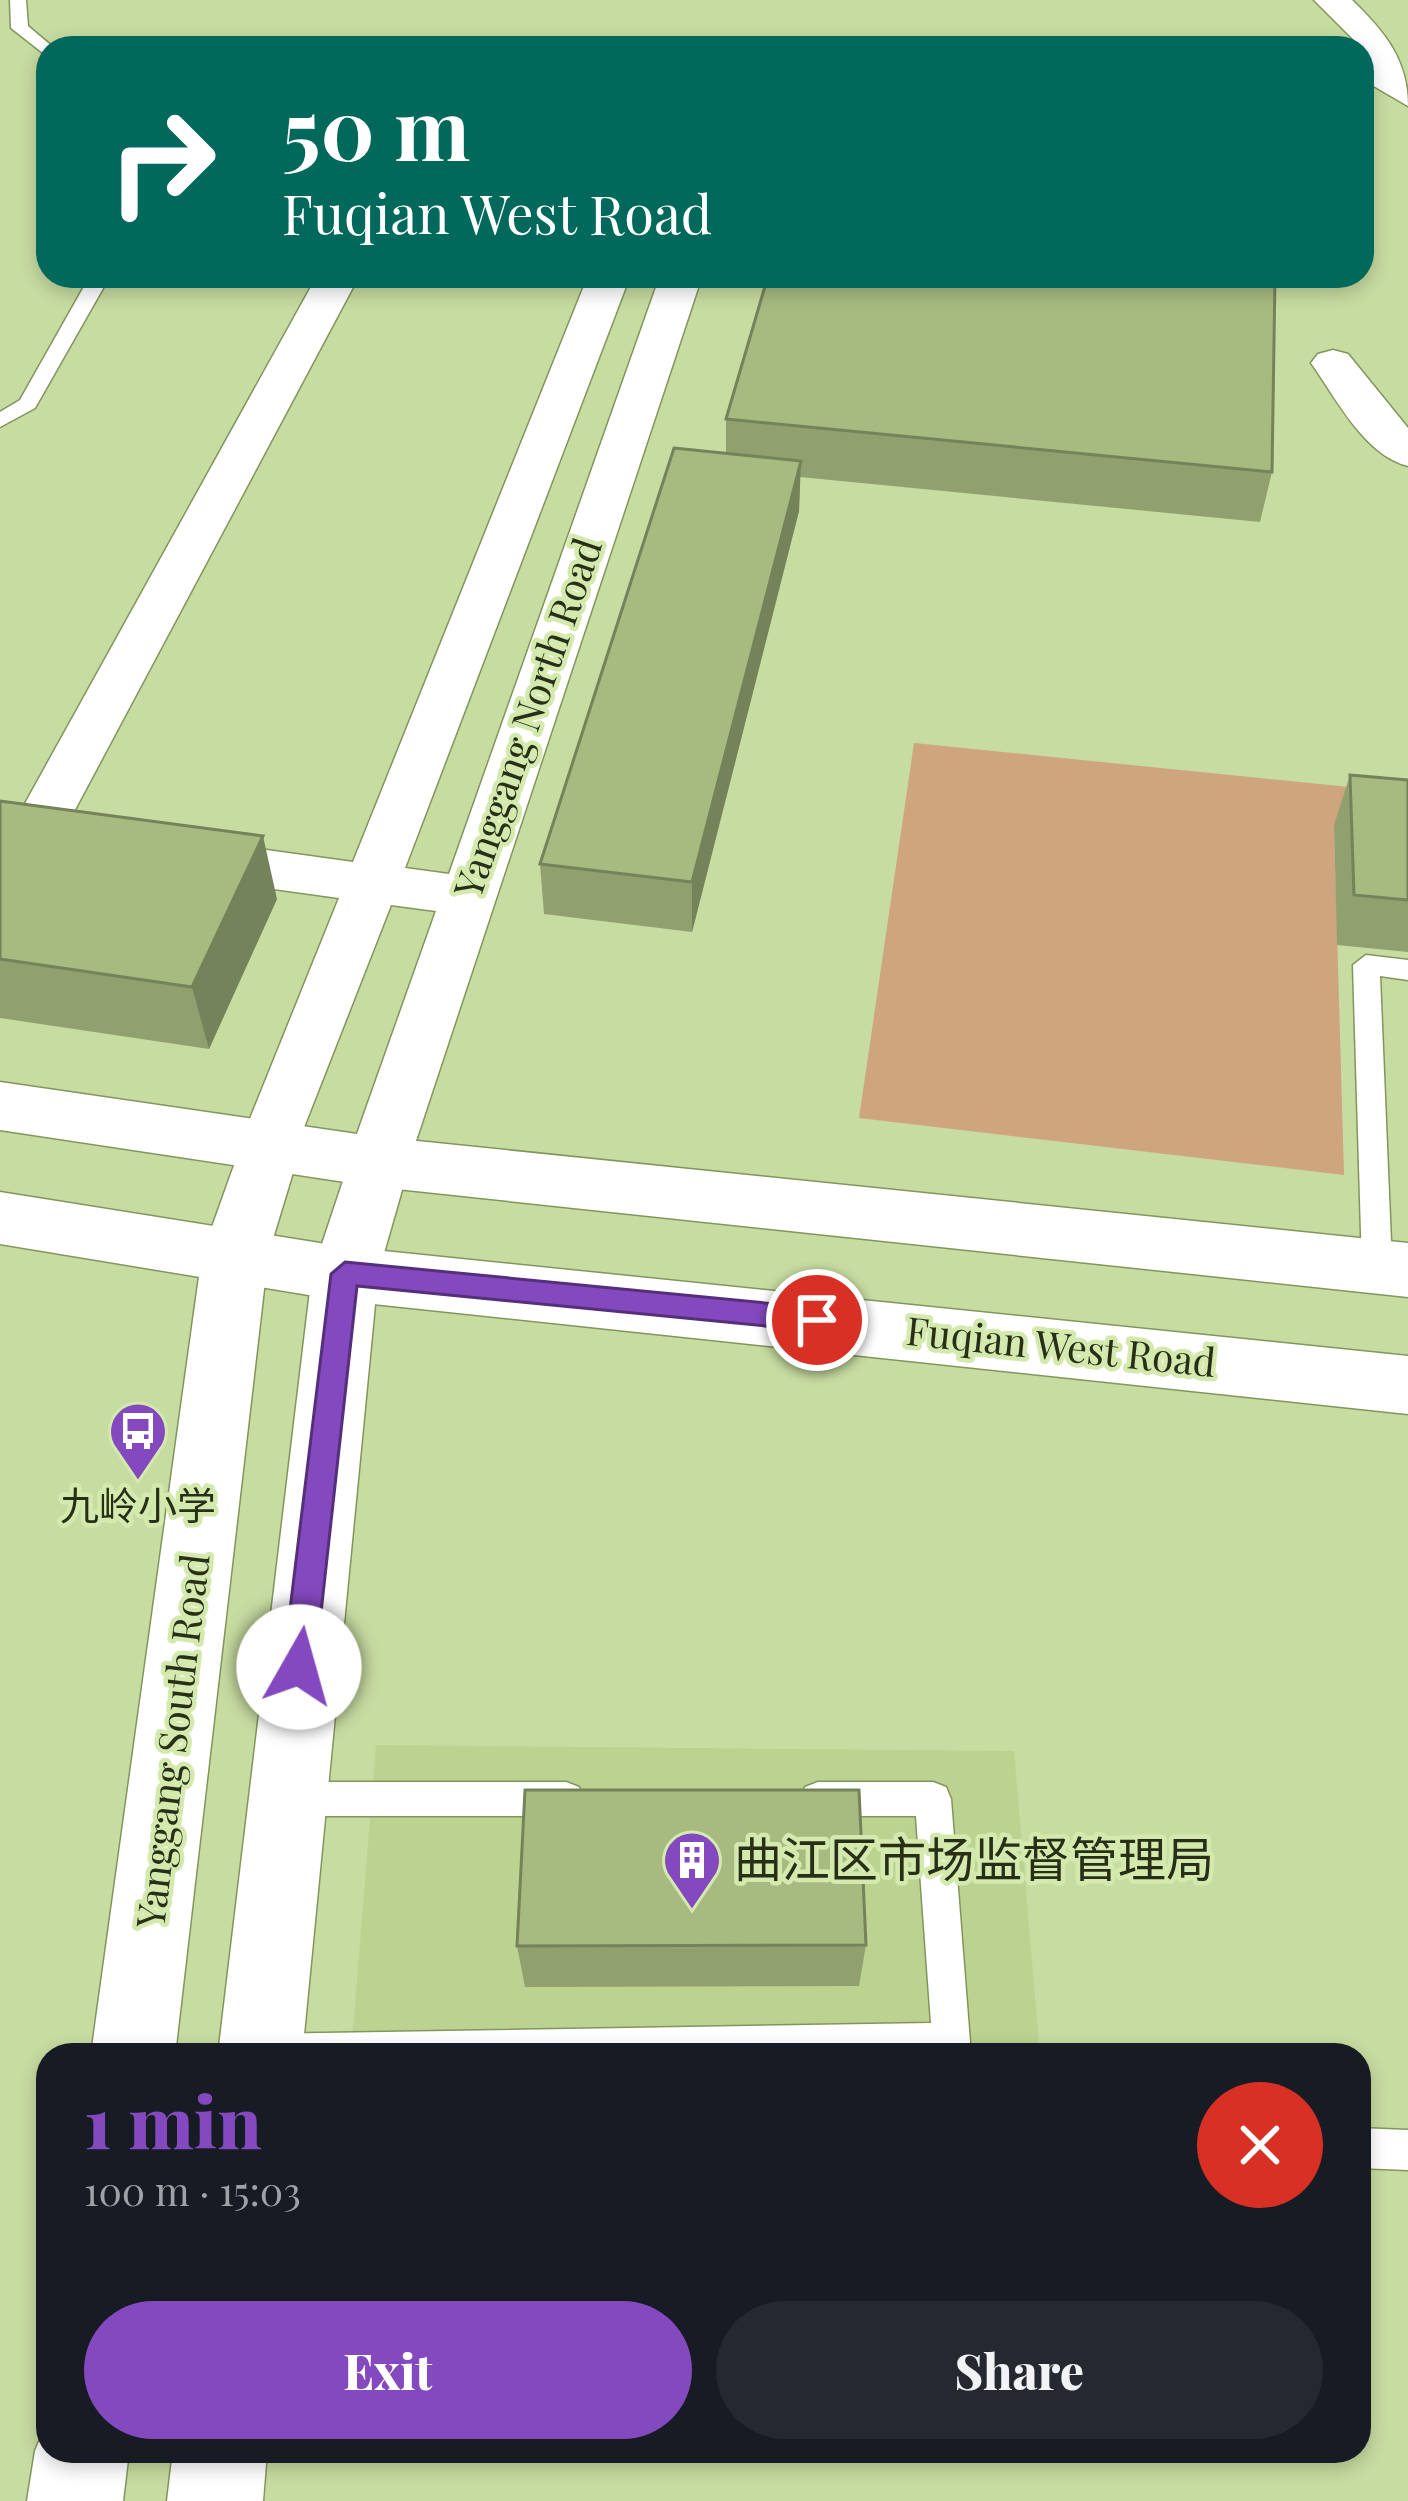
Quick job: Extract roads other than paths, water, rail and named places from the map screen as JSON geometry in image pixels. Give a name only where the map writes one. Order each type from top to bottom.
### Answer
[{"type":"main road","points":[[0,1106],[378,1162],[1392,1268]]},
{"type":"main road","name":"Yanggang South Road","points":[[135,2043],[236,1255],[269,1146]]},
{"type":"main road","points":[[261,2043],[284,1798],[345,1274],[378,1162]]},
{"type":"main road","name":"Fuqian West Road","points":[[0,1218],[345,1274],[1408,1385]]},
{"type":"main road","points":[[76,2501],[81,2463]]},
{"type":"main road","points":[[215,2501],[219,2463]]},
{"type":"street","points":[[1332,0],[1369,36]]},
{"type":"street","points":[[1374,41],[1385,76],[1408,95]]},
{"type":"street","points":[[38,837],[332,288]]},
{"type":"street","name":"Yanggang North Road","points":[[269,1146],[604,288]]},
{"type":"street","name":"Yanggang North Road","points":[[378,1162],[677,288]]},
{"type":"street","points":[[1334,362],[1380,427],[1408,452]]},
{"type":"street","points":[[146,852],[466,896]]},
{"type":"lane","points":[[18,0],[20,28],[36,42]]},
{"type":"lane","points":[[0,421],[28,404],[93,288]]},
{"type":"lane","points":[[1392,1268],[1366,965],[1408,970]]},
{"type":"lane","points":[[284,1798],[608,1798]]},
{"type":"lane","points":[[771,1798],[933,1798],[951,2042],[893,2043]]},
{"type":"lane","points":[[1371,2148],[1408,2150]]},
{"type":"place","name":"九岭小学","points":[[138,1482]]},
{"type":"place","name":"曲江区市场监督管理局","points":[[692,1911]]}]
